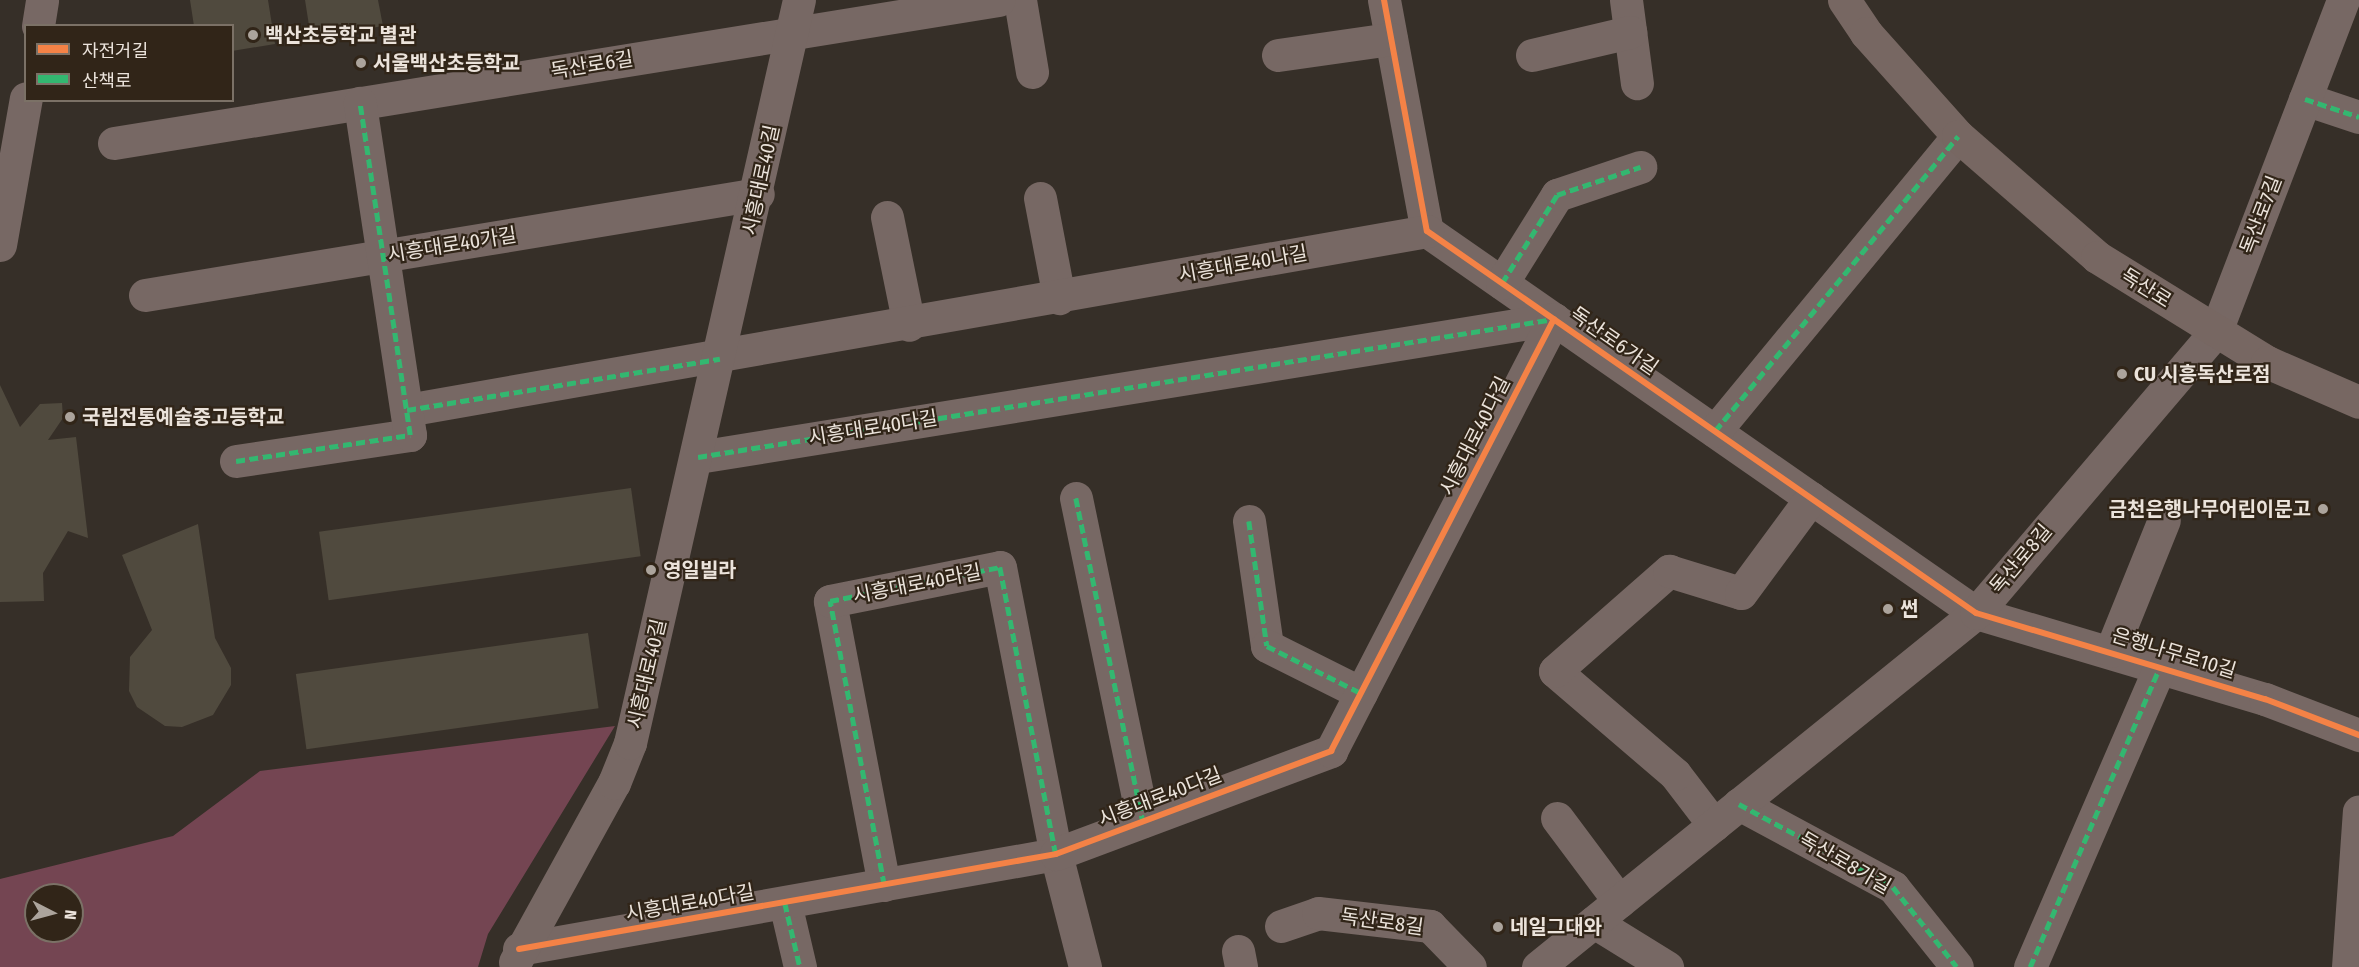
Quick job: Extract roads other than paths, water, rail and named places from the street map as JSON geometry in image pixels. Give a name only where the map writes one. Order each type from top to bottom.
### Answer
[{"type":"main road","name":"독산로","points":[[1844,0],[1866,33],[1958,136],[2097,257],[2267,362],[2359,402]]},
{"type":"street","points":[[38,24],[42,0]]},
{"type":"street","name":"시흥대로40길","points":[[516,958],[614,783],[630,743],[758,194],[799,0]]},
{"type":"street","name":"독산로6길","points":[[114,143],[999,0]]},
{"type":"street","points":[[1020,0],[1032,72]]},
{"type":"street","points":[[1384,0],[1427,231]]},
{"type":"street","points":[[1626,0],[1637,83]]},
{"type":"street","name":"독산로7길","points":[[2216,331],[2343,0]]},
{"type":"street","points":[[1532,55],[1630,32]]},
{"type":"street","points":[[1278,55],[1391,39]]},
{"type":"street","points":[[2305,99],[2359,117]]},
{"type":"street","points":[[0,245],[25,102]]},
{"type":"street","points":[[236,461],[410,435],[360,103]]},
{"type":"street","points":[[1715,431],[1958,136]]},
{"type":"street","points":[[1502,283],[1557,195],[1640,167]]},
{"type":"street","name":"시흥대로40가길","points":[[145,295],[758,194]]},
{"type":"street","points":[[1040,198],[1059,298]]},
{"type":"street","points":[[887,217],[909,325]]},
{"type":"street","name":"독산로6가길","points":[[1427,231],[1976,612]]},
{"type":"street","name":"시흥대로40나길","points":[[720,359],[1427,231]]},
{"type":"street","name":"시흥대로40다길","points":[[698,457],[1554,319]]},
{"type":"street","name":"시흥대로40다길","points":[[516,958],[785,903],[1056,854],[1331,751],[1554,319]]},
{"type":"street","name":"독산로8길","points":[[1538,967],[1976,612],[2216,331]]},
{"type":"street","points":[[407,411],[720,359]]},
{"type":"street","points":[[1076,498],[1143,821]]},
{"type":"street","points":[[1714,825],[1675,774],[1556,671],[1669,571],[1741,593],[1811,498]]},
{"type":"street","name":"은행나무로10길","points":[[2111,651],[2164,520]]},
{"type":"street","points":[[1249,521],[1267,646],[1360,693]]},
{"type":"street","name":"시흥대로40라길","points":[[884,885],[830,601],[1000,567],[1056,854]]},
{"type":"street","name":"은행나무로10길","points":[[1976,612],[2160,666],[2359,735]]},
{"type":"street","name":"은행나무로10길","points":[[2031,967],[2160,666]]},
{"type":"street","name":"독산로8가길","points":[[1739,804],[1893,887],[1957,967]]},
{"type":"street","points":[[2348,967],[2359,811]]},
{"type":"street","points":[[1557,818],[1619,901]]},
{"type":"street","points":[[1056,854],[1085,967]]},
{"type":"street","points":[[785,903],[800,967]]},
{"type":"street","name":"독산로8길","points":[[1281,926],[1318,913],[1430,926],[1470,967]]},
{"type":"street","points":[[1594,922],[1667,967]]},
{"type":"place","name":"백산초등학교 별관","points":[[253,35]]},
{"type":"place","name":"서울백산초등학교","points":[[361,63]]},
{"type":"place","name":"CU 시흥독산로점","points":[[2122,374]]},
{"type":"place","name":"국립전통예술중고등학교","points":[[70,417]]},
{"type":"place","name":"금천은행나무어린이문고","points":[[2323,509]]},
{"type":"place","name":"영일빌라","points":[[651,570]]},
{"type":"place","name":"썬","points":[[1888,609]]},
{"type":"place","name":"네일그대와","points":[[1498,927]]}]
